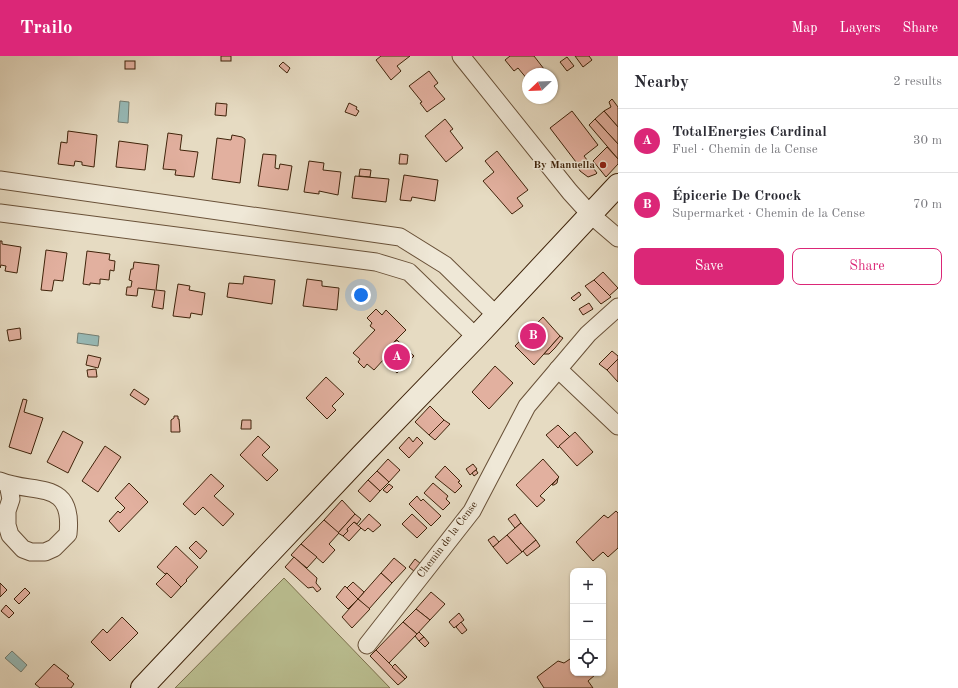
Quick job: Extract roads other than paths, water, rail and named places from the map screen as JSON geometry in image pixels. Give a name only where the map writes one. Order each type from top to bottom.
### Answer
[{"type":"main road","points":[[142,688],[362,455],[476,337],[618,184]]},
{"type":"street","points":[[461,56],[565,186],[590,214],[618,238]]},
{"type":"street","points":[[0,180],[400,237],[445,265],[496,315]]},
{"type":"street","points":[[0,213],[376,262],[409,272],[476,337]]},
{"type":"street","name":"Chemin de la Cense","points":[[367,645],[472,511],[527,406],[588,334],[618,307]]},
{"type":"street","points":[[558,369],[618,426]]},
{"type":"street","points":[[4,482],[47,491],[55,494],[62,500],[67,507],[69,515],[68,534],[54,548],[45,552],[31,552],[23,549],[10,535],[7,525],[11,499],[4,482]]},
{"type":"water","points":[[120,101],[129,102],[128,123],[118,122]]},
{"type":"water","points":[[78,333],[99,336],[98,346],[77,343]]},
{"type":"water","points":[[12,651],[27,665],[21,672],[5,658]]},
{"type":"place","name":"By Manuella","points":[[603,165]]},
{"type":"place","name":"Épicerie De Croock","points":[[533,336]]},
{"type":"place","name":"TotalEnergies Cardinal","points":[[397,357]]}]
